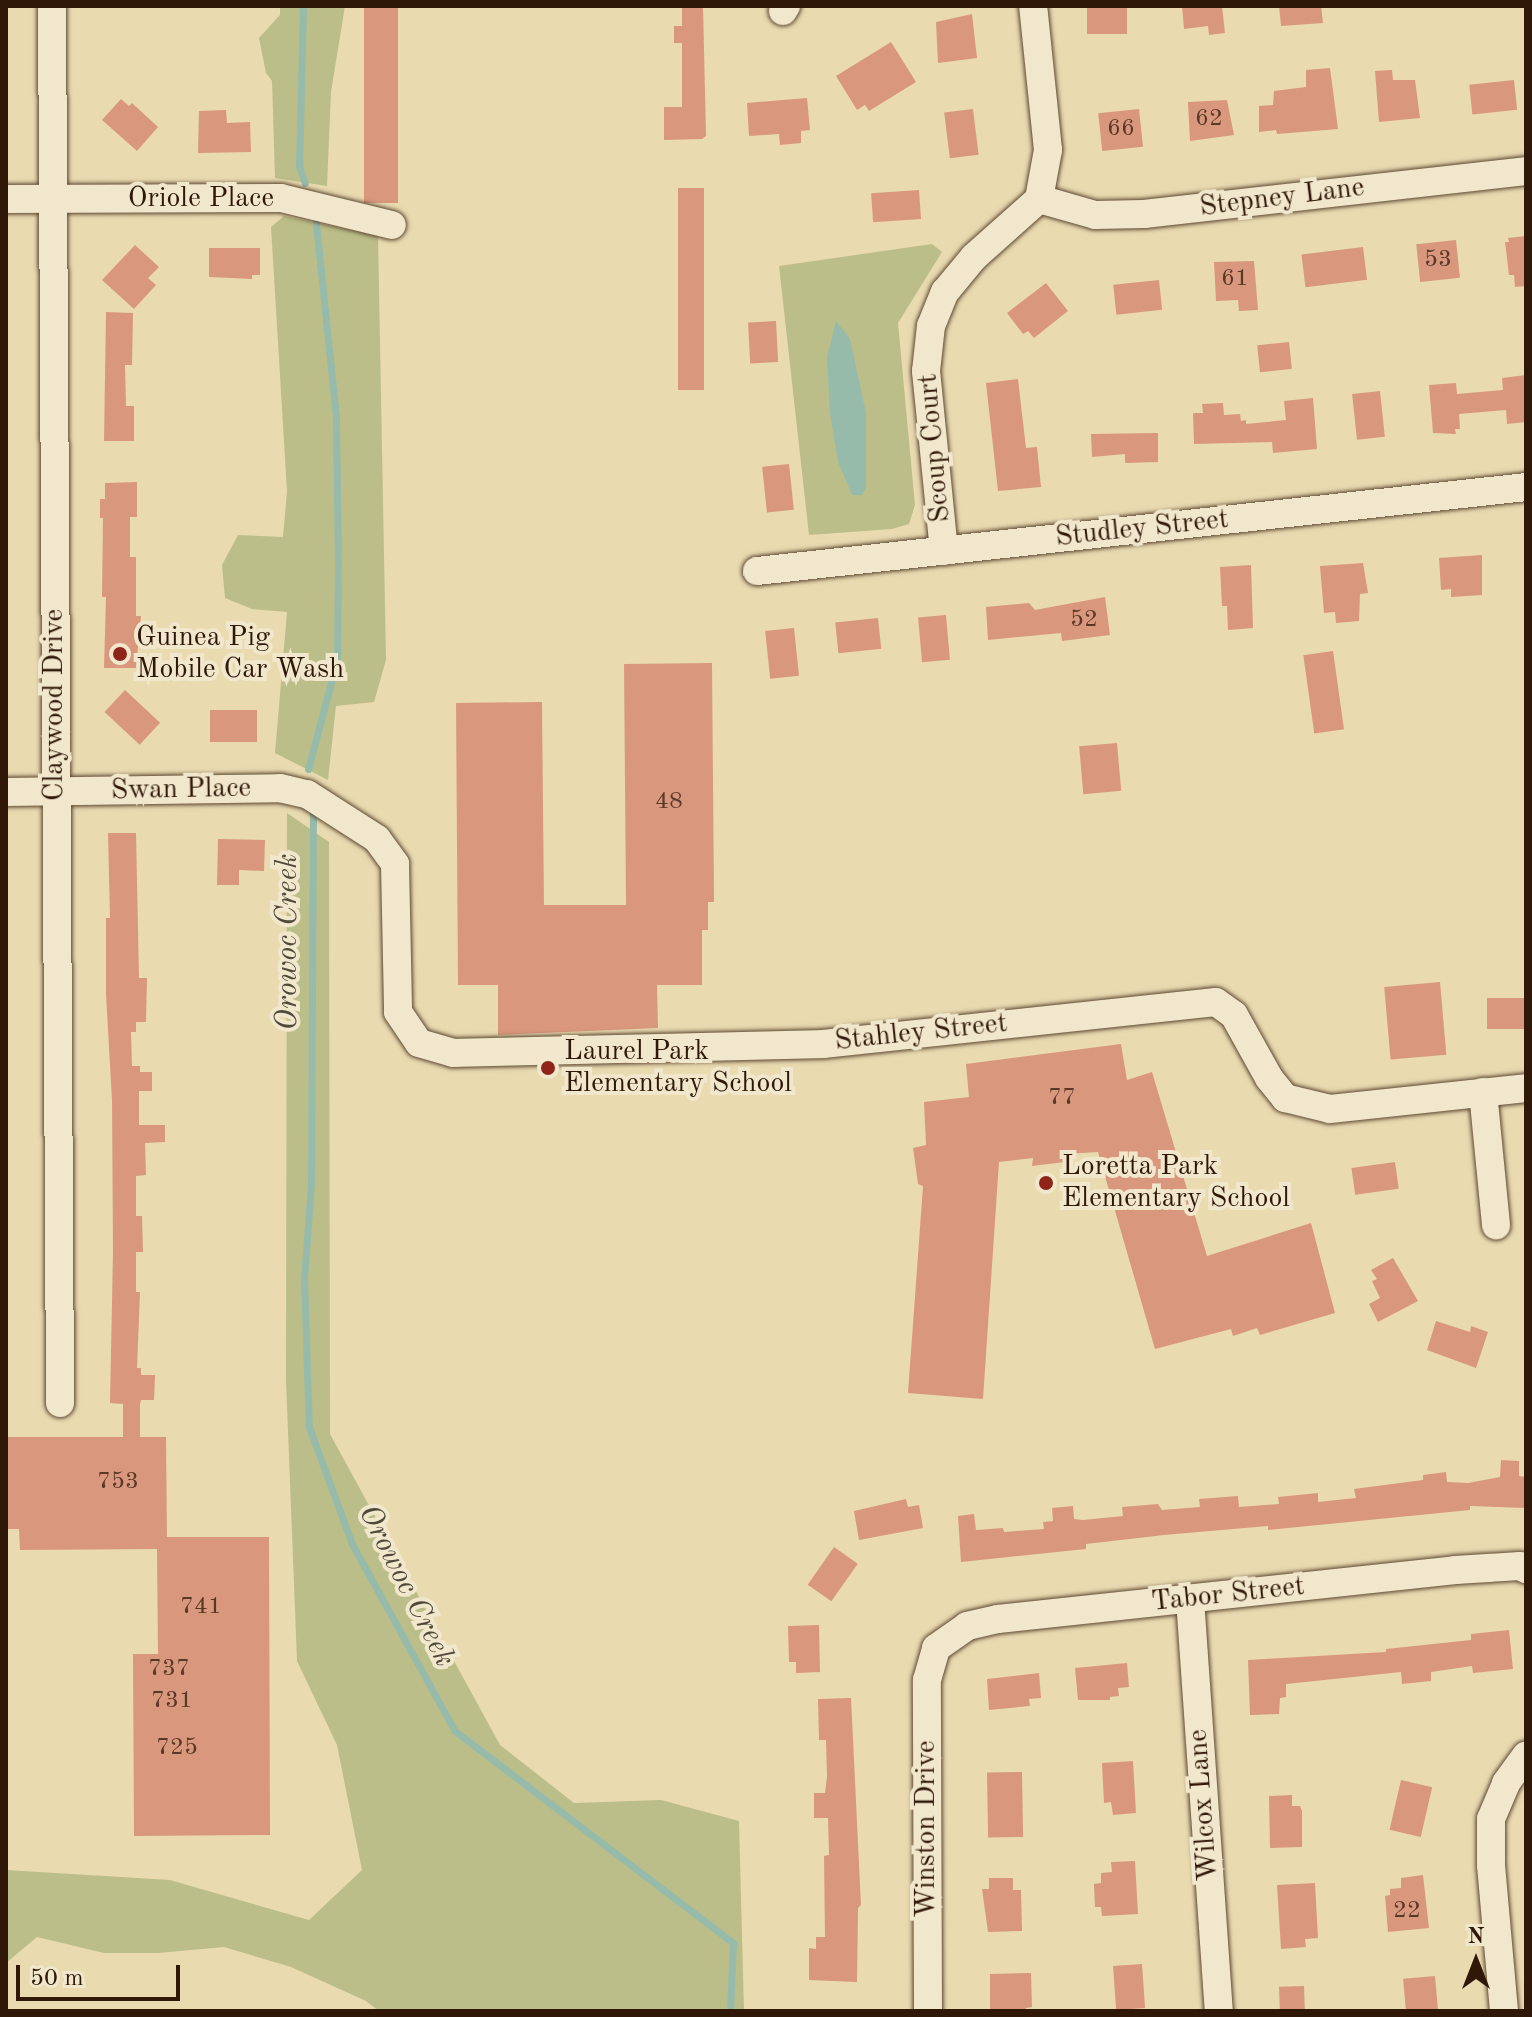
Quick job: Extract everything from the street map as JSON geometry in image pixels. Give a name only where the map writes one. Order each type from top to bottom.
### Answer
[{"type":"street","name":"Claywood Drive","points":[[52,6],[60,1403]]},
{"type":"street","points":[[1033,6],[1048,150],[1039,199]]},
{"type":"street","name":"Stepney Lane","points":[[1039,199],[1095,215],[1144,214],[1526,171]]},
{"type":"street","name":"Oriole Place","points":[[6,199],[281,198],[392,225]]},
{"type":"street","name":"Scoup Court","points":[[944,551],[926,371],[931,326],[945,292],[974,257],[1039,199]]},
{"type":"street","name":"Studley Street","points":[[757,571],[1526,487]]},
{"type":"street","name":"Swan Place","points":[[6,792],[280,788],[307,794]]},
{"type":"street","name":"Stahley Street","points":[[307,794],[377,839],[395,864],[398,1012],[419,1043],[454,1053],[823,1044],[1216,1002],[1234,1015],[1269,1078],[1285,1098],[1330,1109],[1526,1088]]},
{"type":"street","points":[[1483,1092],[1496,1225]]},
{"type":"street","name":"Tabor Street","points":[[936,1648],[967,1626],[998,1619],[1455,1570],[1520,1566],[1526,1569]]},
{"type":"street","name":"Wilcox Lane","points":[[1190,1599],[1219,2011]]},
{"type":"street","name":"Winston Drive","points":[[928,2011],[927,1680],[936,1648]]},
{"type":"street","points":[[1504,2011],[1491,1865],[1491,1819],[1506,1783],[1526,1755]]},
{"type":"green space","points":[[280,6],[345,6],[331,92],[327,186],[275,178],[272,81],[266,73],[259,38],[280,15]]},
{"type":"green space","points":[[284,216],[378,236],[386,660],[374,702],[336,706],[328,780],[275,753],[287,612],[252,609],[225,598],[222,565],[238,535],[283,537],[287,491],[271,227]]},
{"type":"green space","points":[[932,244],[942,252],[898,323],[915,505],[909,524],[892,529],[809,535],[779,266]]},
{"type":"green space","points":[[287,813],[329,842],[330,1434],[500,1745],[574,1803],[661,1800],[739,1821],[744,2011],[379,2011],[366,2001],[291,1967],[224,1947],[158,1953],[104,1953],[37,1937],[6,1963],[6,1870],[170,1880],[309,1920],[362,1870],[337,1745],[297,1661],[286,1380]]},
{"type":"shaded area","points":[[836,321],[850,339],[866,413],[866,487],[862,495],[852,495],[838,462],[830,413],[827,358]]},
{"type":"building","points":[[364,6],[398,6],[398,203],[364,203]]},
{"type":"building","points":[[682,6],[703,6],[706,136],[702,139],[664,140],[664,107],[682,107],[682,43],[674,43],[674,26],[682,26]]},
{"type":"building","points":[[1087,6],[1127,6],[1127,34],[1087,34]]},
{"type":"building","points":[[1182,6],[1222,6],[1225,33],[1209,35],[1208,26],[1184,29]]},
{"type":"building","points":[[1279,6],[1321,6],[1323,23],[1281,26]]},
{"type":"building","points":[[972,14],[977,58],[938,63],[936,22]]},
{"type":"building","points":[[891,42],[916,82],[869,111],[865,105],[857,110],[836,76]]},
{"type":"building","points":[[1330,68],[1338,129],[1277,134],[1276,130],[1259,132],[1259,106],[1273,105],[1274,91],[1306,87],[1306,70]]},
{"type":"building","points":[[1392,70],[1393,80],[1415,80],[1420,118],[1379,122],[1375,71]]},
{"type":"building","points":[[1514,80],[1517,110],[1472,115],[1469,85]]},
{"type":"building","points":[[807,98],[810,130],[801,131],[801,143],[780,145],[779,134],[749,136],[747,103]]},
{"type":"building","points":[[121,99],[129,106],[132,103],[158,127],[137,151],[102,120]]},
{"type":"building","points":[[1227,100],[1234,135],[1190,141],[1188,102]]},
{"type":"building","points":[[973,109],[979,155],[950,158],[944,113]]},
{"type":"building","points":[[1139,109],[1143,147],[1102,151],[1098,113]]},
{"type":"building","points":[[226,110],[227,123],[250,122],[251,152],[198,153],[199,111]]},
{"type":"building","points":[[678,188],[704,188],[704,390],[678,390]]},
{"type":"building","points":[[919,190],[921,219],[873,222],[871,193]]},
{"type":"building","points":[[1526,236],[1526,286],[1515,287],[1514,275],[1509,275],[1505,242],[1509,242],[1508,238]]},
{"type":"building","points":[[1456,240],[1460,278],[1420,282],[1416,244]]},
{"type":"building","points":[[135,245],[159,267],[148,278],[156,285],[134,309],[102,280]]},
{"type":"building","points":[[1363,247],[1367,280],[1305,287],[1301,255]]},
{"type":"building","points":[[209,248],[260,248],[260,275],[252,275],[252,279],[209,277]]},
{"type":"building","points":[[1254,261],[1258,310],[1239,311],[1238,300],[1216,301],[1214,262]]},
{"type":"building","points":[[1159,280],[1162,310],[1116,315],[1113,285]]},
{"type":"building","points":[[1046,283],[1068,311],[1034,338],[1028,331],[1023,334],[1007,313]]},
{"type":"building","points":[[106,312],[133,313],[132,365],[125,365],[126,406],[134,406],[134,441],[104,441]]},
{"type":"building","points":[[776,321],[778,362],[750,363],[748,322]]},
{"type":"building","points":[[1289,342],[1292,369],[1260,372],[1257,345]]},
{"type":"building","points":[[1526,375],[1526,422],[1507,424],[1506,410],[1459,414],[1460,429],[1455,429],[1456,434],[1433,433],[1429,385],[1456,383],[1457,394],[1503,390],[1502,378]]},
{"type":"building","points":[[1018,379],[1026,448],[1037,447],[1041,487],[998,491],[986,383]]},
{"type":"building","points":[[1380,391],[1385,437],[1357,440],[1352,394]]},
{"type":"building","points":[[1313,398],[1317,449],[1273,453],[1272,442],[1194,444],[1193,413],[1203,413],[1202,404],[1223,403],[1224,415],[1240,414],[1241,421],[1246,420],[1246,424],[1286,420],[1284,401]]},
{"type":"building","points":[[1158,433],[1158,462],[1125,463],[1125,454],[1092,457],[1091,434]]},
{"type":"building","points":[[789,464],[794,510],[767,513],[762,467]]},
{"type":"building","points":[[137,482],[137,517],[130,517],[130,557],[136,557],[136,616],[141,616],[136,668],[104,668],[106,597],[102,597],[103,518],[100,518],[100,499],[105,499],[105,483]]},
{"type":"building","points":[[1482,555],[1482,595],[1451,597],[1451,589],[1441,590],[1439,558]]},
{"type":"building","points":[[1363,563],[1368,593],[1360,594],[1359,621],[1336,623],[1335,612],[1324,613],[1320,566]]},
{"type":"building","points":[[1251,565],[1253,628],[1228,630],[1227,606],[1222,606],[1220,567]]},
{"type":"building","points":[[1105,597],[1110,635],[1062,641],[1061,633],[988,640],[986,607],[1029,603],[1035,610]]},
{"type":"building","points":[[946,615],[950,660],[922,662],[918,617]]},
{"type":"building","points":[[878,618],[881,649],[838,653],[835,622]]},
{"type":"building","points":[[794,628],[799,676],[770,679],[765,631]]},
{"type":"building","points":[[1333,651],[1344,729],[1314,733],[1303,655]]},
{"type":"building","points":[[712,663],[714,902],[708,902],[708,930],[702,930],[702,985],[657,985],[658,1028],[498,1035],[498,985],[458,985],[456,703],[542,702],[544,905],[626,905],[624,664]]},
{"type":"building","points":[[125,690],[160,723],[140,745],[105,712]]},
{"type":"building","points":[[210,710],[257,710],[257,742],[210,742]]},
{"type":"building","points":[[1117,743],[1121,791],[1083,794],[1079,746]]},
{"type":"building","points":[[108,833],[136,833],[139,978],[147,978],[146,1022],[136,1022],[136,1032],[131,1032],[132,1066],[140,1066],[140,1072],[152,1072],[152,1091],[139,1091],[139,1125],[165,1125],[165,1142],[145,1143],[146,1175],[136,1176],[136,1216],[142,1216],[143,1252],[136,1252],[136,1292],[140,1292],[137,1368],[141,1368],[141,1375],[155,1375],[154,1400],[141,1400],[140,1404],[140,1437],[166,1437],[167,1537],[269,1537],[270,1835],[134,1836],[133,1654],[158,1654],[157,1549],[20,1550],[19,1529],[6,1529],[6,1437],[123,1437],[123,1404],[110,1403],[113,1252],[112,1100],[106,994],[106,918],[110,918]]},
{"type":"building","points":[[218,839],[265,840],[264,871],[239,870],[239,885],[217,885]]},
{"type":"building","points":[[1440,982],[1446,1055],[1391,1060],[1384,987]]},
{"type":"building","points":[[1487,998],[1526,998],[1526,1029],[1487,1029]]},
{"type":"building","points":[[1121,1044],[1127,1080],[1152,1072],[1207,1256],[1311,1223],[1335,1313],[1260,1335],[1257,1328],[1233,1336],[1231,1329],[1155,1349],[1098,1152],[1065,1154],[1065,1162],[1032,1166],[1033,1158],[999,1162],[983,1399],[908,1393],[923,1186],[918,1184],[913,1148],[926,1145],[924,1102],[969,1097],[966,1064]]},
{"type":"building","points":[[1395,1162],[1399,1189],[1355,1195],[1351,1168]]},
{"type":"building","points":[[1393,1258],[1418,1301],[1378,1322],[1369,1304],[1380,1298],[1372,1281],[1377,1279],[1371,1270]]},
{"type":"building","points":[[1436,1321],[1470,1332],[1471,1326],[1488,1332],[1476,1368],[1427,1350]]},
{"type":"building","points":[[1501,1460],[1519,1461],[1519,1476],[1526,1477],[1526,1508],[1470,1506],[1470,1510],[1268,1530],[1268,1526],[1164,1535],[1086,1544],[1086,1549],[961,1562],[958,1516],[974,1514],[976,1530],[1003,1528],[1004,1532],[1044,1529],[1043,1522],[1053,1521],[1052,1508],[1073,1506],[1074,1519],[1083,1520],[1123,1516],[1122,1507],[1158,1504],[1162,1510],[1200,1507],[1199,1499],[1238,1496],[1239,1507],[1279,1504],[1278,1497],[1318,1493],[1318,1502],[1356,1498],[1354,1489],[1423,1480],[1423,1475],[1446,1472],[1447,1482],[1468,1483],[1500,1477]]},
{"type":"building","points":[[906,1499],[908,1507],[919,1505],[923,1528],[859,1540],[854,1511]]},
{"type":"building","points":[[834,1547],[858,1564],[831,1601],[808,1585]]},
{"type":"building","points":[[819,1625],[820,1672],[796,1673],[796,1662],[789,1662],[788,1626]]},
{"type":"building","points":[[1509,1630],[1513,1669],[1473,1673],[1472,1666],[1431,1672],[1431,1681],[1402,1684],[1401,1672],[1286,1684],[1286,1697],[1280,1698],[1279,1714],[1250,1715],[1248,1660],[1386,1652],[1386,1649],[1471,1640],[1471,1634]]},
{"type":"building","points":[[1127,1663],[1129,1687],[1118,1688],[1119,1696],[1110,1697],[1110,1700],[1078,1700],[1075,1668]]},
{"type":"building","points":[[1039,1673],[1041,1698],[1029,1699],[1030,1706],[989,1710],[987,1679]]},
{"type":"building","points":[[851,1698],[861,1905],[858,1908],[857,1982],[809,1980],[809,1948],[816,1949],[816,1937],[825,1937],[824,1856],[829,1855],[828,1818],[814,1818],[814,1793],[825,1793],[827,1777],[826,1740],[819,1740],[818,1699]]},
{"type":"building","points":[[1133,1761],[1136,1813],[1113,1815],[1111,1802],[1104,1803],[1102,1763]]},
{"type":"building","points":[[1022,1772],[1023,1837],[988,1838],[987,1773]]},
{"type":"building","points":[[1401,1780],[1432,1787],[1421,1837],[1390,1830]]},
{"type":"building","points":[[1292,1795],[1292,1806],[1300,1806],[1302,1811],[1302,1847],[1270,1848],[1269,1796]]},
{"type":"building","points":[[1135,1861],[1138,1914],[1102,1916],[1101,1907],[1095,1907],[1094,1884],[1101,1883],[1101,1873],[1112,1872],[1111,1862]]},
{"type":"building","points":[[1423,1875],[1429,1928],[1388,1932],[1385,1896],[1390,1895],[1390,1889],[1401,1888],[1401,1878]]},
{"type":"building","points":[[989,1878],[1013,1878],[1013,1890],[1021,1890],[1022,1931],[988,1932],[982,1889],[989,1889]]},
{"type":"building","points":[[1315,1883],[1318,1938],[1305,1939],[1306,1947],[1281,1949],[1277,1885]]},
{"type":"building","points":[[1142,1964],[1145,2008],[1116,2010],[1113,1966]]},
{"type":"building","points":[[1031,1973],[1032,2007],[1026,2008],[1026,2011],[990,2011],[990,1974]]},
{"type":"building","points":[[1435,1976],[1438,2011],[1406,2011],[1403,1979]]},
{"type":"building","points":[[1304,1986],[1305,2011],[1280,2011],[1279,1987]]},
{"type":"waterway","name":"Orowoc Creek","points":[[303,6],[299,166],[305,183]]},
{"type":"waterway","name":"Orowoc Creek","points":[[308,769],[337,660],[336,417],[316,223]]},
{"type":"waterway","name":"Orowoc Creek","points":[[313,807],[311,1184],[304,1279],[309,1427],[352,1544],[455,1731],[733,1943],[730,2011]]},
{"type":"place","name":"Guinea Pig Mobile Car Wash","points":[[120,654]]},
{"type":"place","name":"Laurel Park Elementary School","points":[[548,1068]]},
{"type":"place","name":"Loretta Park Elementary School","points":[[1046,1183]]}]
